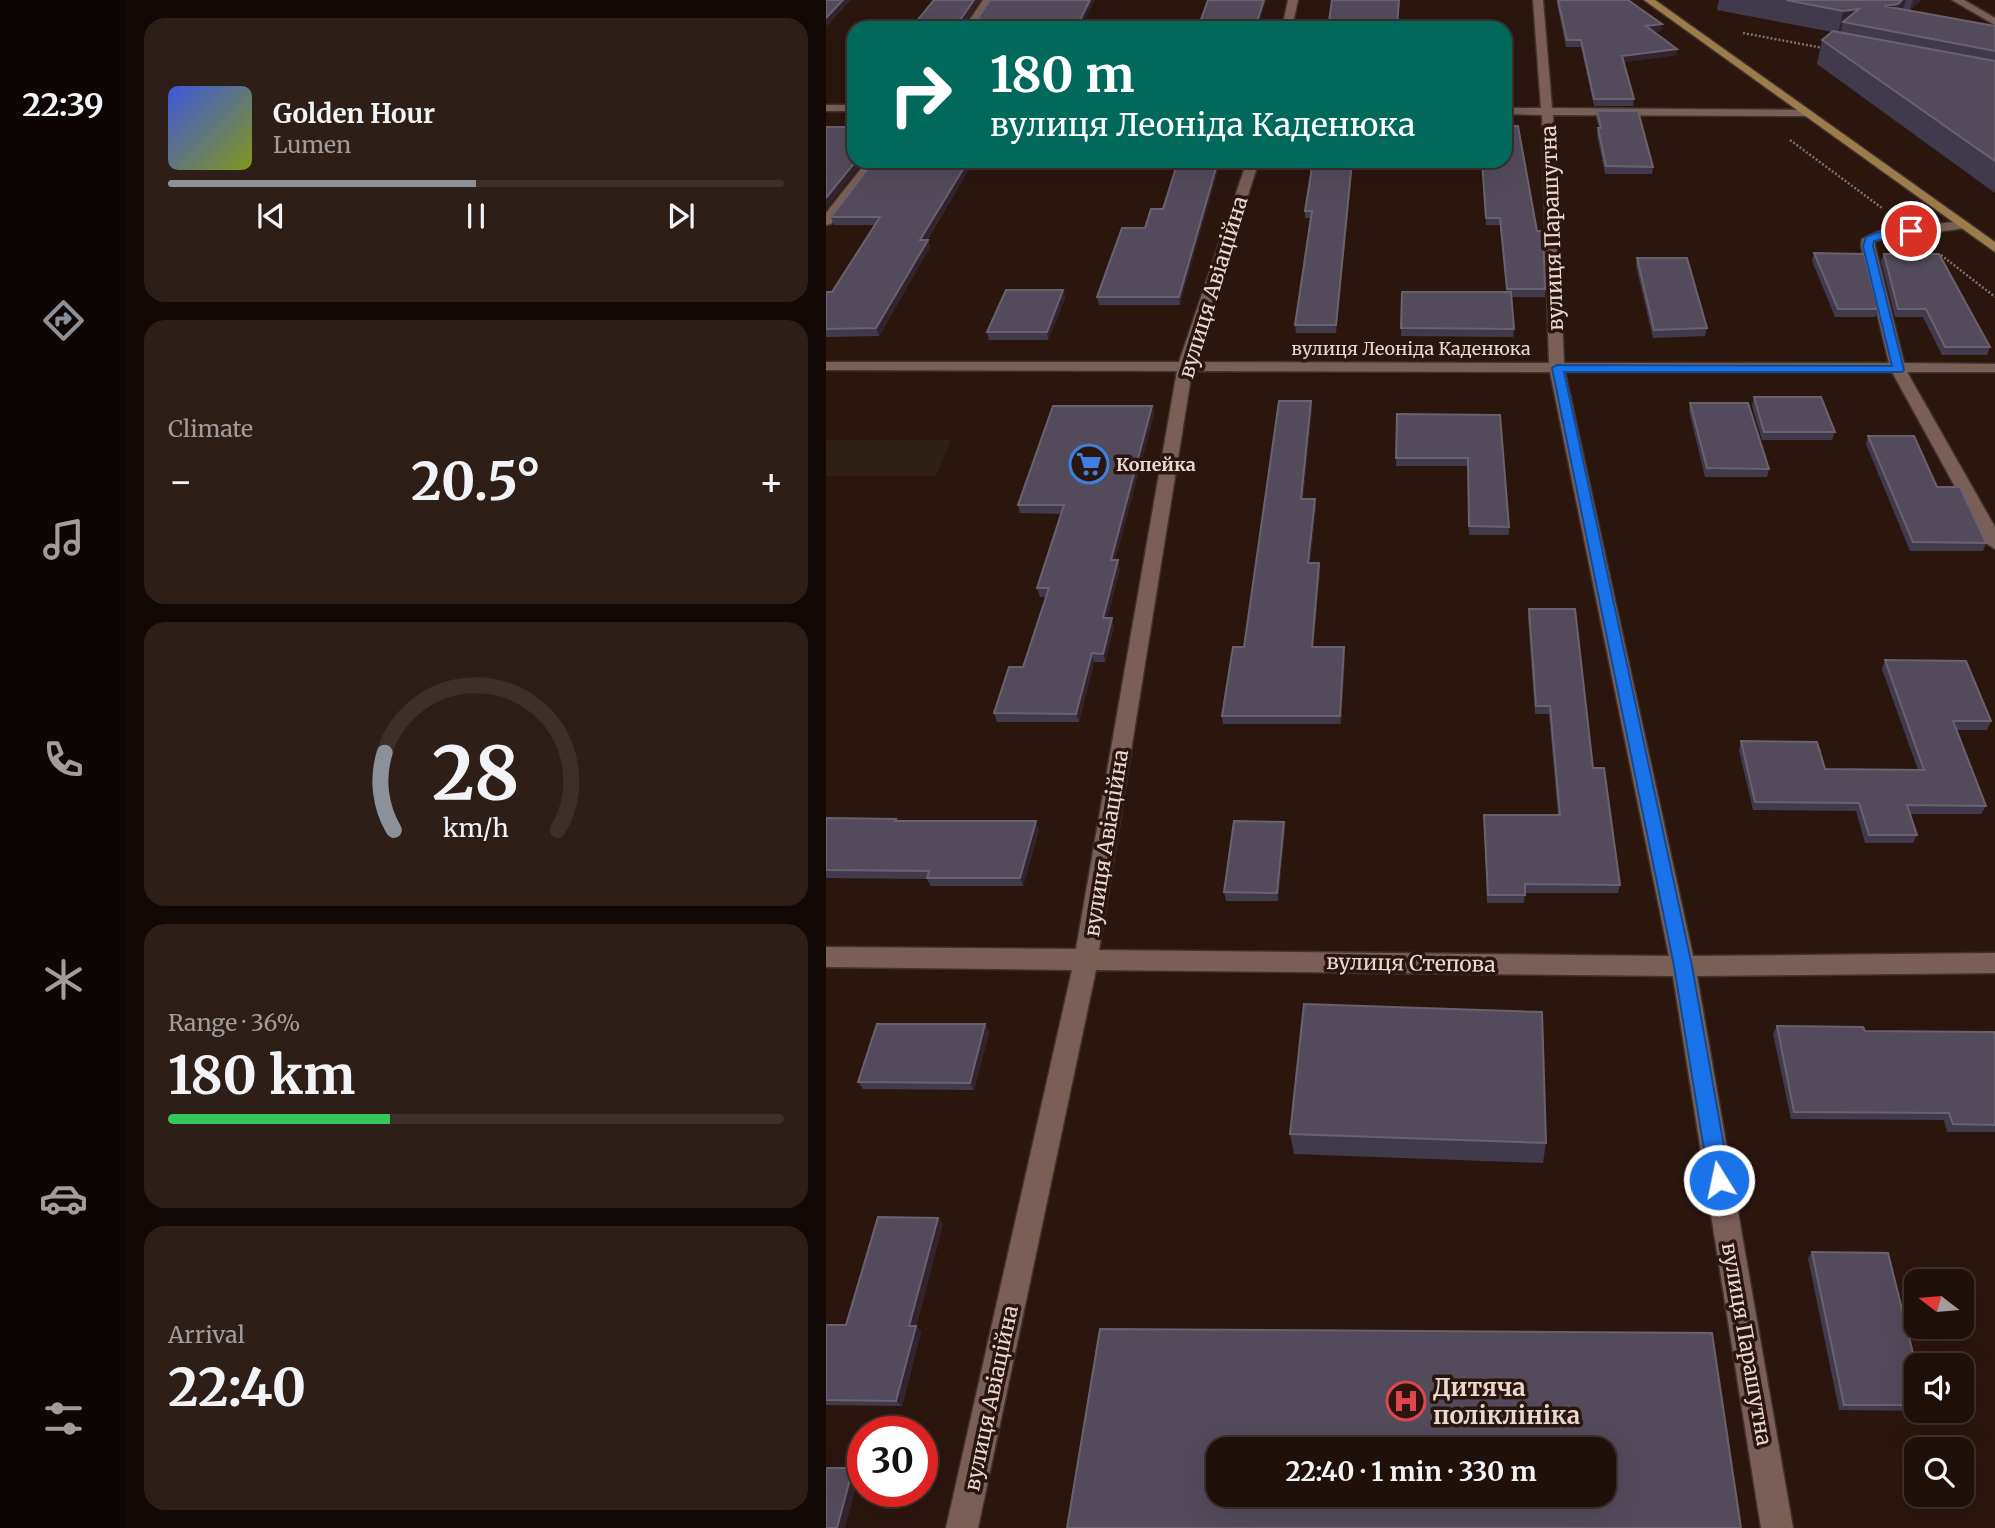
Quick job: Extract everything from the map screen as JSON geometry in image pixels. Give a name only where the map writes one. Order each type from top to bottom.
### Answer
[{"type":"main road","points":[[1649,0],[1995,248]]},
{"type":"street","points":[[974,21],[988,0]]},
{"type":"street","points":[[1288,21],[1293,0]]},
{"type":"street","name":"вулиця Парашутна","points":[[1538,0],[1547,111],[1557,368],[1683,966],[1777,1528]]},
{"type":"street","points":[[1957,0],[1995,22]]},
{"type":"street","points":[[1982,28],[1995,30]]},
{"type":"street","points":[[826,108],[847,108]]},
{"type":"street","points":[[1512,111],[1806,113]]},
{"type":"street","points":[[826,221],[868,168]]},
{"type":"street","name":"вулиця Авіаційна","points":[[962,1528],[1086,959],[1185,366],[1250,168]]},
{"type":"street","points":[[1962,225],[1879,235],[1869,239],[1868,246],[1898,370],[1995,543]]},
{"type":"street","name":"вулиця Леоніда Каденюка","points":[[826,366],[1898,370],[1995,368]]},
{"type":"street","name":"вулиця Степова","points":[[826,957],[1683,966],[1995,963]]},
{"type":"path","points":[[1738,32],[1833,50]]},
{"type":"path","points":[[1753,112],[1995,298]]},
{"type":"shaded area","points":[[826,440],[951,440],[936,476],[826,476]]},
{"type":"building","points":[[826,0],[843,0],[826,18]]},
{"type":"building","points":[[934,0],[974,0],[960,21],[917,21]]},
{"type":"building","points":[[990,0],[1090,0],[1080,21],[976,21]]},
{"type":"building","points":[[1208,0],[1264,0],[1257,21],[1200,21]]},
{"type":"building","points":[[1332,0],[1399,0],[1398,21],[1329,21]]},
{"type":"building","points":[[1558,0],[1628,0],[1662,24],[1646,26],[1677,49],[1622,56],[1634,99],[1594,99],[1581,40],[1567,40]]},
{"type":"building","points":[[1786,0],[1902,0],[1898,4],[1884,6],[1995,26],[1995,51],[1843,22],[1859,9],[1843,11]]},
{"type":"building","points":[[1833,31],[1995,61],[1995,161],[1822,40]]},
{"type":"building","points":[[1597,111],[1638,111],[1653,167],[1606,166]]},
{"type":"building","points":[[1512,126],[1518,126],[1537,231],[1543,231],[1545,289],[1507,289],[1500,218],[1486,218],[1482,168],[1512,168]]},
{"type":"building","points":[[826,127],[847,127],[847,168],[850,168],[826,198]]},
{"type":"building","points":[[869,168],[964,168],[920,240],[928,240],[876,328],[826,329],[826,292],[832,292],[880,217],[831,217]]},
{"type":"building","points":[[1176,168],[1216,168],[1179,297],[1097,297],[1122,228],[1145,228],[1151,209],[1163,209]]},
{"type":"building","points":[[1312,168],[1351,168],[1336,325],[1295,325],[1312,211],[1305,211]]},
{"type":"building","points":[[1814,253],[1864,254],[1878,309],[1838,309]]},
{"type":"building","points":[[1884,254],[1939,254],[1990,347],[1945,347],[1926,309],[1898,309]]},
{"type":"building","points":[[1637,258],[1687,258],[1707,328],[1654,330]]},
{"type":"building","points":[[1006,290],[1063,290],[1047,332],[987,332]]},
{"type":"building","points":[[1402,292],[1511,292],[1514,329],[1401,328]]},
{"type":"building","points":[[1754,397],[1821,397],[1835,432],[1764,432]]},
{"type":"building","points":[[1279,401],[1311,401],[1301,499],[1315,499],[1308,563],[1319,563],[1312,647],[1344,647],[1340,716],[1222,716],[1233,647],[1244,647]]},
{"type":"building","points":[[1690,403],[1748,403],[1769,469],[1707,468]]},
{"type":"building","points":[[1053,406],[1152,406],[1111,560],[1118,560],[1103,618],[1112,618],[1103,654],[1092,653],[1076,714],[994,713],[1009,667],[1023,667],[1049,588],[1037,588],[1064,505],[1018,505]]},
{"type":"building","points":[[1397,414],[1500,415],[1509,527],[1469,526],[1468,458],[1396,458]]},
{"type":"building","points":[[1868,436],[1914,436],[1937,487],[1960,487],[1986,543],[1913,542]]},
{"type":"building","points":[[1529,609],[1575,609],[1593,768],[1604,768],[1620,885],[1525,884],[1525,895],[1488,895],[1484,815],[1560,815],[1550,706],[1536,706]]},
{"type":"building","points":[[1885,660],[1966,661],[1991,721],[1953,721],[1986,806],[1907,805],[1917,835],[1869,835],[1859,803],[1755,802],[1741,741],[1817,742],[1825,769],[1924,770]]},
{"type":"building","points":[[826,818],[1036,821],[1020,878],[927,878],[929,871],[826,870]]},
{"type":"building","points":[[1234,821],[1284,822],[1277,893],[1224,892]]},
{"type":"building","points":[[1304,1004],[1542,1012],[1546,1143],[1290,1134]]},
{"type":"building","points":[[877,1024],[985,1024],[970,1083],[858,1082]]},
{"type":"building","points":[[1777,1026],[1863,1027],[1865,1031],[1995,1032],[1995,1125],[1953,1124],[1949,1113],[1794,1112]]},
{"type":"building","points":[[878,1217],[938,1218],[909,1326],[916,1326],[896,1401],[826,1400],[826,1325],[846,1325]]},
{"type":"building","points":[[1812,1252],[1888,1253],[1904,1317],[1904,1339],[1910,1339],[1913,1353],[1904,1353],[1904,1405],[1844,1405]]},
{"type":"building","name":"Дитяча поліклініка","points":[[1100,1329],[1712,1333],[1741,1528],[1067,1528]]},
{"type":"building","points":[[826,1468],[847,1468],[847,1490],[837,1528],[826,1528]]},
{"type":"place","name":"Копейка","points":[[1089,464]]},
{"type":"place","name":"Дитяча поліклініка","points":[[1406,1401]]},
{"type":"route","points":[[1719,1180],[1683,966],[1557,368],[1898,370],[1868,246],[1869,239],[1879,235],[1911,231]]}]
